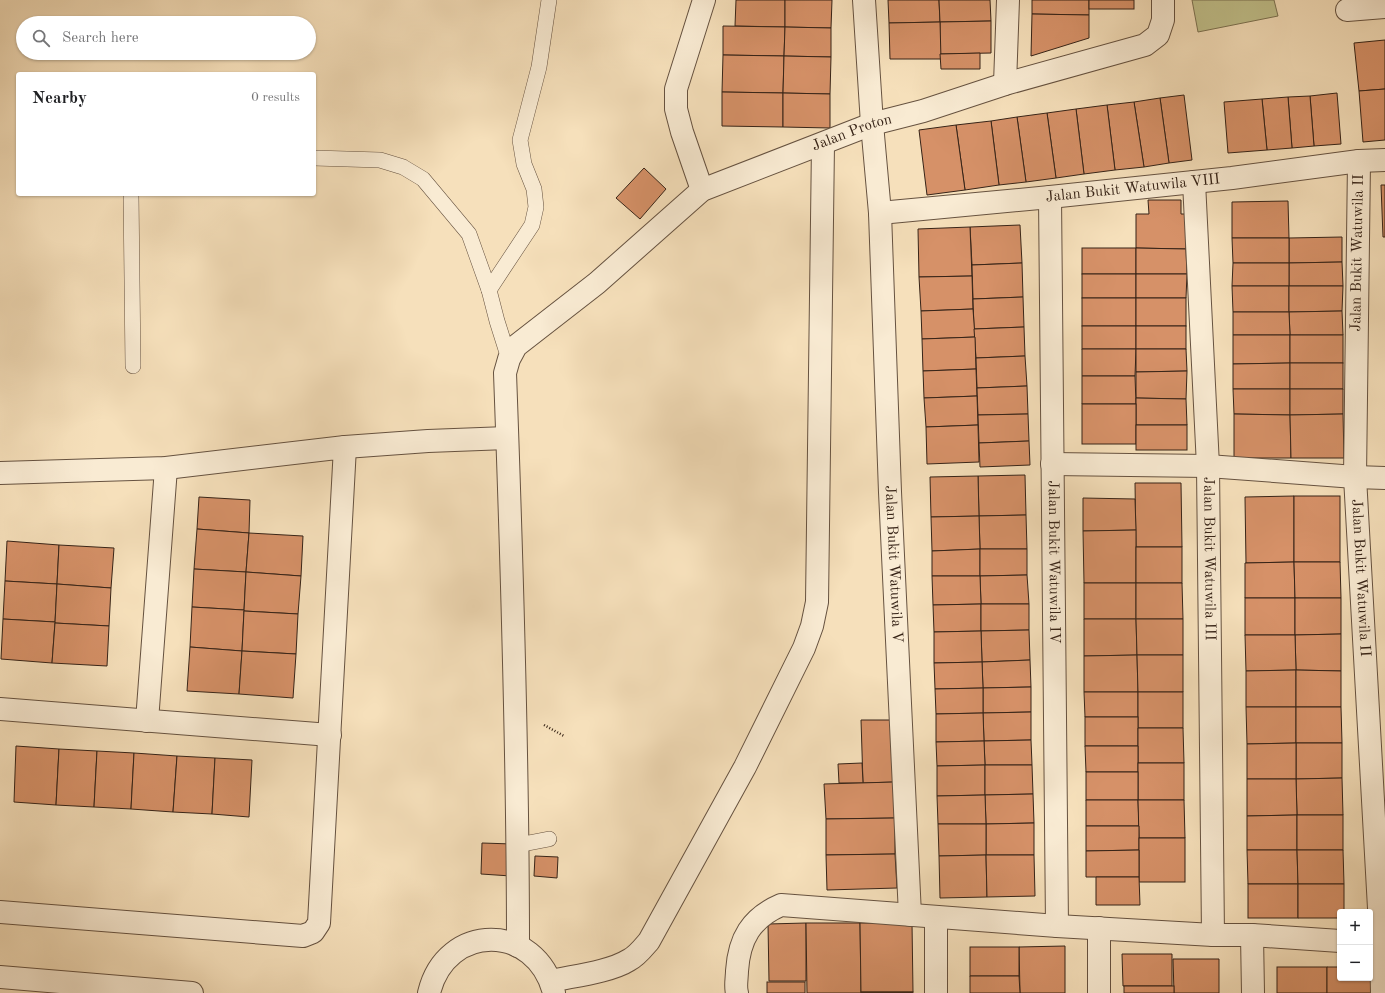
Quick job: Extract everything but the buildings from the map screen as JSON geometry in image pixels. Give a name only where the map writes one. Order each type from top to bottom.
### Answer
[{"type":"street","points":[[518,946],[518,845],[505,373],[509,359],[516,346],[597,283],[702,190],[682,132],[676,109],[676,89],[704,0]]},
{"type":"street","name":"Jalan Bukit Watuwila V","points":[[864,0],[872,124],[880,213],[890,492],[910,915]]},
{"type":"street","points":[[1005,84],[1008,0]]},
{"type":"street","name":"Jalan Proton","points":[[702,190],[872,124],[923,111],[1005,84],[1145,45],[1158,36],[1164,20],[1163,0]]},
{"type":"street","points":[[1347,10],[1385,7]]},
{"type":"street","points":[[429,993],[438,969],[448,957],[460,948],[474,942],[489,940],[504,941],[518,946],[533,955],[543,967],[552,987],[616,967],[635,956],[649,941],[745,767],[804,648],[812,626],[817,602],[823,144]]},
{"type":"street","name":"Jalan Bukit Watuwila VIII","points":[[880,213],[1194,182],[1359,161],[1385,160]]},
{"type":"street","name":"Jalan Bukit Watuwila II","points":[[1359,161],[1355,477],[1382,993]]},
{"type":"street","name":"Jalan Bukit Watuwila III","points":[[1194,182],[1208,466],[1213,935]]},
{"type":"street","name":"Jalan Bukit Watuwila IV","points":[[1050,197],[1057,926]]},
{"type":"street","points":[[0,473],[166,468],[345,447],[428,441],[507,438]]},
{"type":"street","points":[[0,912],[303,936],[313,932],[319,922],[345,447]]},
{"type":"street","points":[[1052,464],[1208,466],[1385,478]]},
{"type":"street","points":[[147,721],[166,468]]},
{"type":"street","points":[[0,709],[330,735]]},
{"type":"street","points":[[736,991],[738,955],[745,938],[755,922],[768,910],[781,905],[1057,926],[1213,935],[1252,935],[1337,941]]},
{"type":"street","points":[[936,917],[936,993]]},
{"type":"street","points":[[1099,928],[1099,993]]},
{"type":"street","points":[[1252,935],[1253,993]]},
{"type":"street","points":[[0,977],[192,993]]},
{"type":"lane","points":[[489,290],[532,224],[536,207],[534,189],[524,164],[520,140],[539,67],[548,0]]},
{"type":"lane","points":[[316,158],[380,160],[403,167],[423,179],[469,234],[489,290],[509,359]]},
{"type":"lane","points":[[131,196],[133,366]]},
{"type":"lane","points":[[518,845],[549,839]]},
{"type":"green space","points":[[1192,0],[1274,0],[1278,16],[1198,32]]}]
